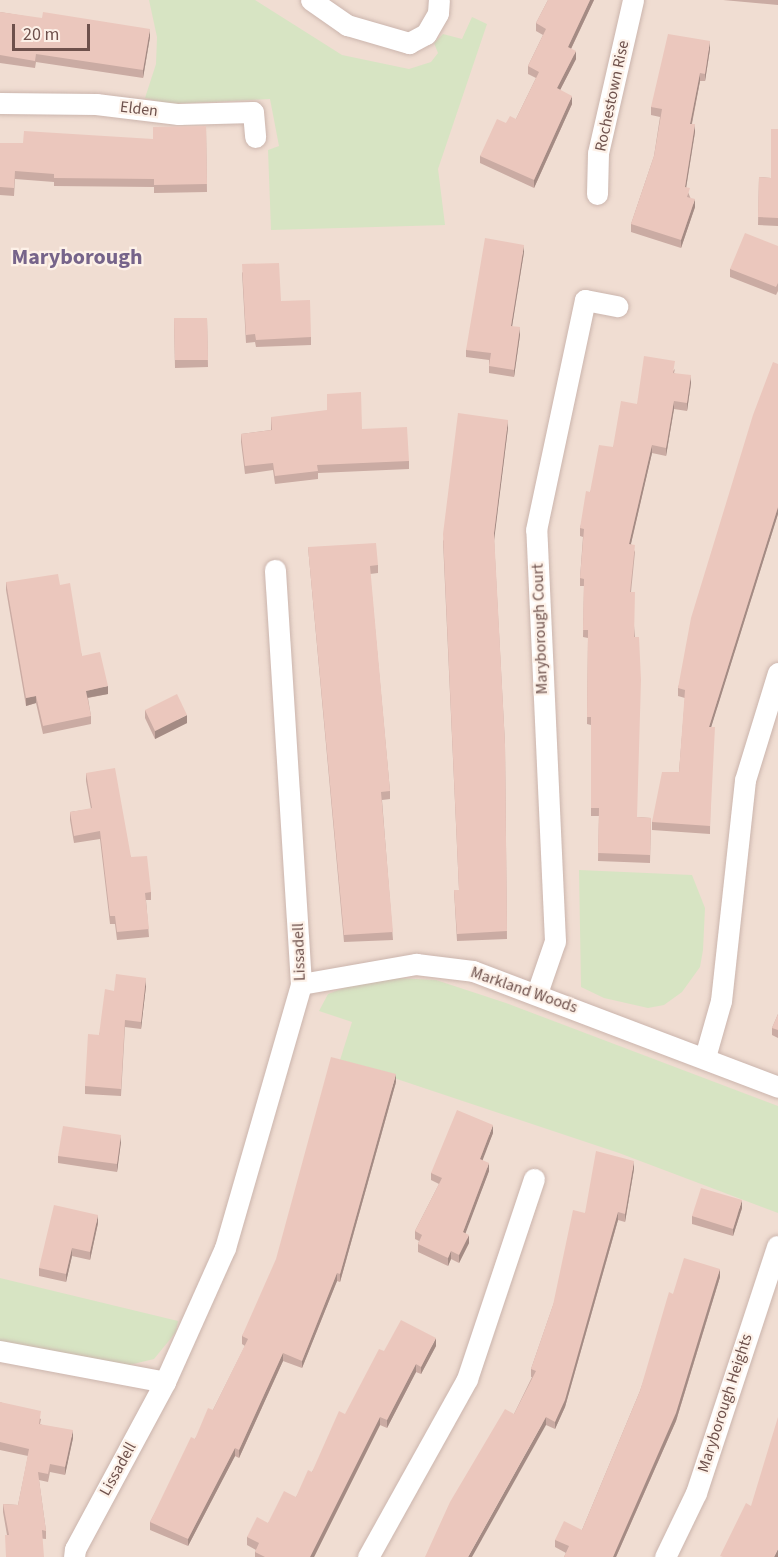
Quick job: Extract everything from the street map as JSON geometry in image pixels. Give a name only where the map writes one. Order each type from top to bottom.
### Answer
[{"type":"street","points":[[311,0],[347,25],[409,43],[426,34],[438,13],[439,0]]},
{"type":"street","name":"Rochestown Rise","points":[[597,194],[598,153],[633,0]]},
{"type":"street","name":"Elden","points":[[0,103],[96,104],[178,114],[253,112],[255,137]]},
{"type":"street","name":"Maryborough Court","points":[[537,993],[555,940],[536,530],[585,300],[617,306]]},
{"type":"street","name":"Lissadell","points":[[74,1557],[75,1549],[165,1382],[225,1248],[302,984],[275,570]]},
{"type":"street","points":[[705,1057],[722,1001],[744,780],[778,673]]},
{"type":"street","name":"Markland Woods","points":[[302,984],[416,964],[473,971],[537,993],[778,1087]]},
{"type":"street","points":[[368,1557],[467,1378],[534,1179]]},
{"type":"street","name":"Maryborough Heights","points":[[665,1557],[696,1493],[777,1246]]},
{"type":"street","points":[[0,1351],[165,1382]]},
{"type":"shaded area","points":[[0,0],[778,0],[778,1557],[0,1557]]},
{"type":"green space","points":[[149,0],[255,0],[342,55],[409,69],[431,62],[438,53],[434,43],[443,34],[462,39],[472,17],[487,24],[438,169],[445,225],[271,230],[268,150],[279,146],[270,99],[170,104],[145,98],[156,64],[157,37]]},
{"type":"green space","points":[[579,870],[692,875],[705,908],[703,950],[700,967],[682,992],[664,1005],[648,1008],[604,998],[581,987]]},
{"type":"green space","points":[[396,978],[436,980],[506,1003],[778,1106],[778,1213],[619,1153],[340,1060],[352,1022],[319,1011],[328,994],[357,983]]},
{"type":"green space","points":[[0,1278],[178,1321],[176,1332],[154,1359],[125,1366],[0,1342]]},
{"type":"building","points":[[548,0],[590,0],[568,47],[576,51],[557,88],[572,96],[534,180],[480,156],[497,119],[506,123],[510,116],[516,119],[539,72],[528,66],[546,29],[536,23]]},
{"type":"building","points":[[0,12],[42,18],[43,12],[150,29],[143,70],[36,54],[35,61],[0,55]]},
{"type":"building","points":[[668,34],[710,41],[705,74],[700,73],[690,124],[695,124],[685,187],[690,188],[687,197],[695,199],[681,240],[631,224],[654,156],[662,109],[651,107]]},
{"type":"building","points":[[206,126],[207,184],[154,185],[154,179],[54,178],[54,174],[15,171],[14,188],[0,187],[0,143],[23,143],[24,131],[153,139],[153,127]]},
{"type":"building","points":[[771,129],[778,129],[778,218],[758,217],[759,177],[771,178]]},
{"type":"building","points":[[745,233],[778,246],[778,283],[776,287],[730,269]]},
{"type":"building","points":[[485,238],[524,245],[511,326],[520,327],[514,370],[489,366],[491,353],[466,350]]},
{"type":"building","points":[[279,263],[281,301],[310,300],[311,337],[256,340],[255,334],[246,335],[242,264]]},
{"type":"building","points":[[174,318],[207,318],[208,360],[175,360]]},
{"type":"building","points":[[644,356],[675,361],[673,373],[691,375],[687,403],[674,401],[666,448],[652,445],[629,544],[635,545],[630,592],[635,592],[634,637],[639,637],[641,680],[637,817],[651,818],[650,855],[598,853],[599,808],[591,808],[591,717],[587,717],[588,630],[583,630],[584,579],[580,578],[584,529],[580,528],[586,491],[590,492],[599,445],[613,447],[621,401],[637,404]]},
{"type":"building","points":[[773,362],[778,364],[778,507],[709,727],[715,727],[710,826],[652,822],[662,772],[679,772],[685,690],[678,688],[691,618],[753,415]]},
{"type":"building","points":[[361,392],[362,429],[407,427],[409,461],[317,465],[318,471],[275,476],[273,463],[245,466],[241,434],[272,430],[271,417],[327,410],[327,394]]},
{"type":"building","points":[[458,413],[508,420],[494,533],[505,744],[507,931],[457,934],[454,890],[459,890],[443,534]]},
{"type":"building","points":[[376,543],[378,565],[370,566],[390,791],[381,792],[393,932],[344,935],[308,547]]},
{"type":"building","points":[[58,574],[60,585],[70,583],[82,656],[100,652],[108,686],[86,691],[91,716],[43,726],[36,696],[26,698],[6,582]]},
{"type":"building","points":[[177,694],[187,715],[155,731],[145,710]]},
{"type":"building","points":[[115,768],[131,857],[147,856],[151,892],[145,893],[149,929],[117,932],[115,916],[110,916],[100,831],[74,836],[70,812],[92,808],[86,773]]},
{"type":"building","points":[[116,974],[146,978],[141,1022],[125,1020],[121,1089],[85,1086],[88,1034],[99,1035],[105,989],[114,991]]},
{"type":"building","points":[[778,1014],[778,1030],[772,1028]]},
{"type":"building","points":[[331,1057],[396,1074],[340,1274],[337,1273],[302,1361],[283,1353],[239,1450],[235,1448],[188,1539],[150,1522],[191,1437],[195,1439],[208,1408],[213,1410],[248,1339],[242,1336],[276,1259]]},
{"type":"building","points":[[457,1110],[493,1125],[480,1159],[489,1163],[463,1232],[469,1235],[459,1255],[451,1251],[448,1258],[418,1244],[422,1235],[415,1231],[442,1178],[431,1173]]},
{"type":"building","points":[[63,1126],[121,1135],[117,1164],[58,1156]]},
{"type":"building","points":[[596,1151],[634,1161],[625,1214],[618,1212],[565,1400],[555,1422],[546,1417],[468,1557],[425,1557],[450,1502],[505,1409],[514,1414],[536,1371],[531,1369],[553,1305],[573,1210],[585,1213]]},
{"type":"building","points":[[701,1188],[742,1200],[733,1229],[692,1216]]},
{"type":"building","points":[[54,1205],[98,1215],[90,1252],[72,1248],[66,1274],[39,1268]]},
{"type":"building","points":[[684,1258],[720,1269],[676,1413],[613,1557],[564,1557],[569,1546],[555,1540],[564,1521],[582,1530],[640,1391],[669,1292],[673,1294]]},
{"type":"building","points":[[401,1320],[436,1338],[421,1367],[416,1364],[387,1420],[380,1417],[310,1557],[265,1557],[255,1552],[259,1543],[247,1537],[257,1517],[268,1523],[284,1491],[296,1497],[308,1470],[312,1472],[339,1411],[345,1414],[379,1349],[384,1351]]},
{"type":"building","points":[[0,1402],[41,1411],[39,1424],[73,1430],[65,1467],[50,1464],[48,1474],[38,1472],[46,1531],[42,1530],[44,1557],[6,1557],[5,1535],[9,1535],[3,1504],[18,1505],[29,1449],[0,1442]]},
{"type":"building","points":[[778,1417],[778,1549],[774,1557],[720,1556],[746,1503],[751,1506]]},
{"type":"district","name":"Maryborough","points":[[77,258]]}]
